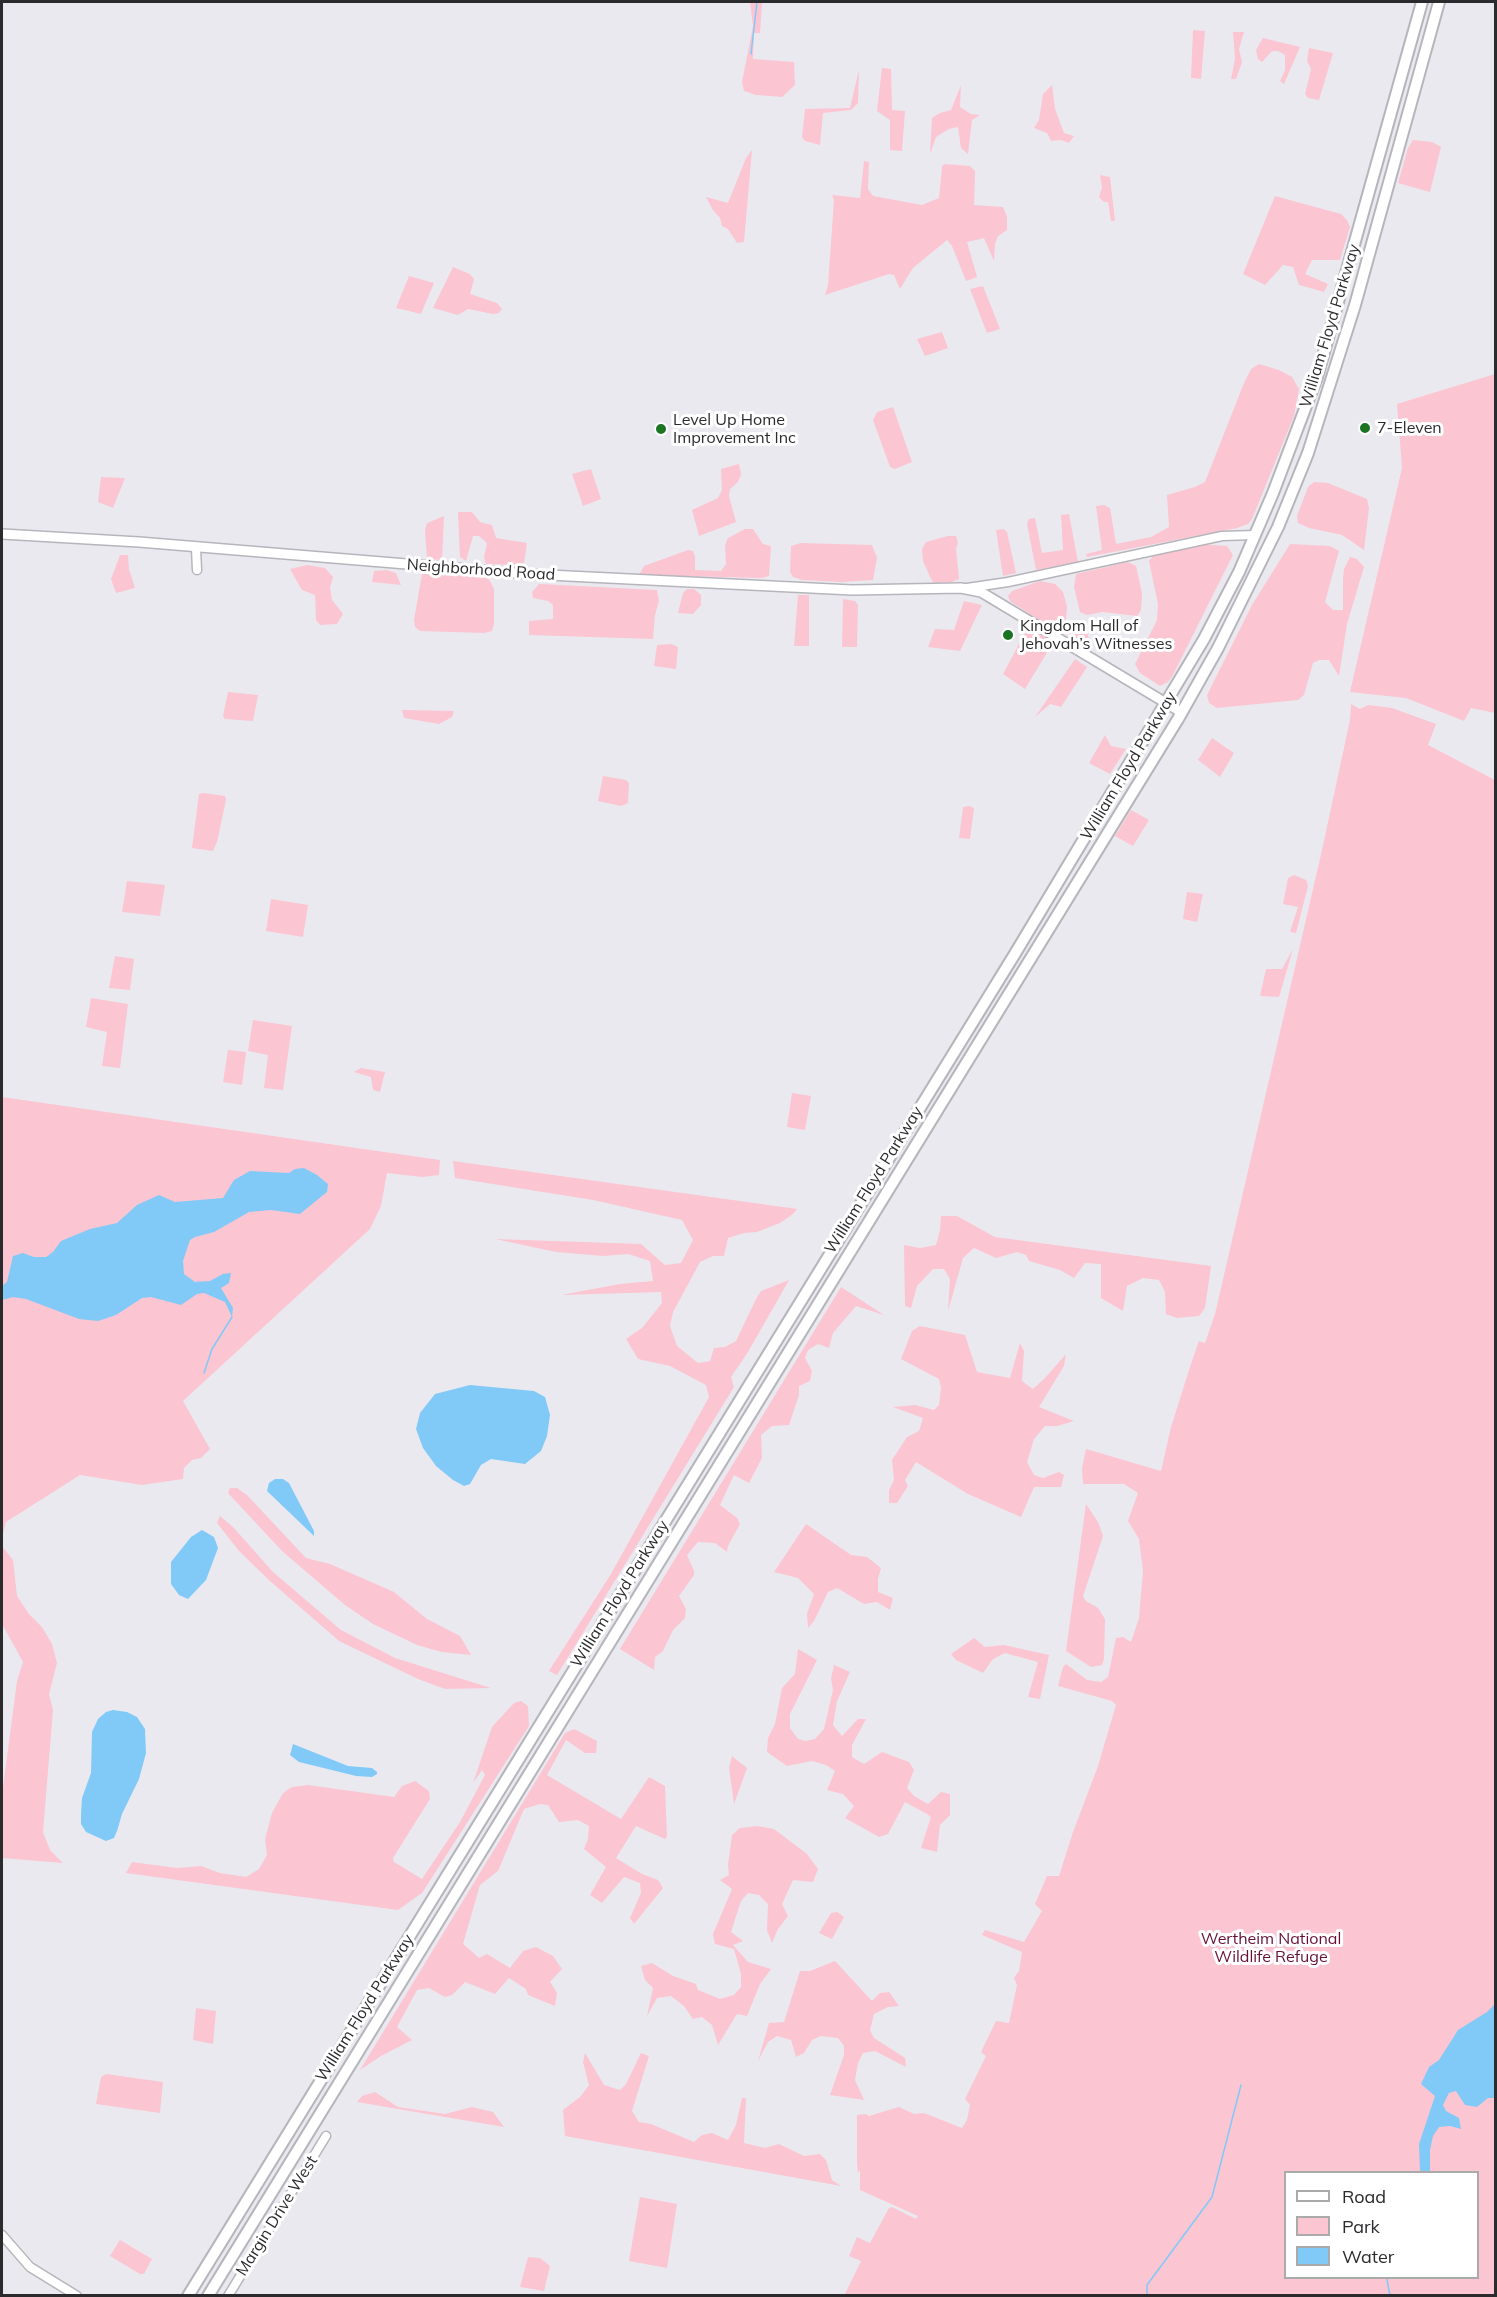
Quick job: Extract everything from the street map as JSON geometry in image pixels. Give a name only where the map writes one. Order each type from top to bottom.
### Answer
[{"type":"highway","name":"William Floyd Parkway","points":[[188,2295],[1167,705],[1222,606],[1280,477],[1317,377],[1422,2]]},
{"type":"highway","name":"William Floyd Parkway","points":[[208,2295],[1181,712],[1223,639],[1264,557],[1308,453],[1355,304],[1439,2]]},
{"type":"main road","name":"Neighborhood Road","points":[[2,534],[528,574],[852,590],[961,588],[981,592],[1181,712]]},
{"type":"street","points":[[961,588],[1008,582],[1222,536],[1255,535]]},
{"type":"street","points":[[196,548],[197,570]]},
{"type":"street","points":[[989,597],[994,587],[1008,582]]},
{"type":"street","name":"Margin Drive West","points":[[228,2295],[326,2136]]},
{"type":"street","points":[[2,2235],[30,2267],[77,2295]]},
{"type":"green space","points":[[750,2],[762,2],[760,33],[754,33],[753,59],[794,62],[795,85],[782,97],[756,95],[744,91],[742,82],[753,26]]},
{"type":"green space","points":[[1193,30],[1205,31],[1201,79],[1191,78]]},
{"type":"green space","points":[[1233,32],[1244,32],[1239,49],[1242,62],[1236,79],[1231,79],[1235,59]]},
{"type":"green space","points":[[1263,38],[1300,47],[1284,84],[1280,81],[1285,70],[1285,55],[1272,51],[1262,62],[1258,59],[1256,50]]},
{"type":"green space","points":[[1309,48],[1333,53],[1319,100],[1308,98],[1305,94],[1311,69],[1307,61]]},
{"type":"green space","points":[[882,68],[891,69],[892,110],[905,111],[902,151],[890,150],[890,120],[877,111]]},
{"type":"green space","points":[[859,70],[858,103],[851,110],[823,113],[820,145],[805,141],[802,137],[805,109],[850,108]]},
{"type":"green space","points":[[961,85],[960,107],[971,114],[980,115],[972,120],[968,154],[961,148],[958,127],[949,129],[936,137],[930,154],[932,118],[951,110]]},
{"type":"green space","points":[[1052,85],[1055,109],[1064,133],[1074,136],[1069,143],[1061,140],[1051,141],[1047,133],[1034,128],[1039,120],[1043,94]]},
{"type":"green space","points":[[1413,140],[1432,142],[1441,147],[1430,192],[1398,183],[1408,148]]},
{"type":"green space","points":[[752,150],[744,242],[737,243],[728,229],[722,226],[720,218],[706,197],[728,203],[746,158]]},
{"type":"green space","points":[[864,161],[869,162],[868,189],[873,196],[922,205],[939,198],[944,164],[970,166],[975,171],[974,205],[1003,207],[1007,217],[1007,230],[998,236],[995,244],[994,261],[984,238],[967,242],[977,277],[966,281],[952,246],[947,240],[913,268],[900,289],[894,275],[889,274],[825,295],[828,285],[834,200],[832,195],[860,198]]},
{"type":"green space","points":[[1100,175],[1110,177],[1115,221],[1111,221],[1108,202],[1104,202],[1099,197],[1102,187]]},
{"type":"green space","points":[[1275,196],[1341,214],[1347,220],[1350,227],[1340,260],[1312,260],[1305,274],[1328,284],[1324,292],[1299,285],[1293,267],[1283,265],[1265,285],[1243,274]]},
{"type":"green space","points":[[453,267],[470,274],[474,279],[470,294],[497,303],[502,309],[499,313],[468,309],[458,315],[433,308]]},
{"type":"green space","points":[[409,276],[434,283],[421,314],[396,308]]},
{"type":"green space","points":[[983,286],[1000,329],[987,333],[970,289]]},
{"type":"green space","points":[[942,332],[948,348],[925,356],[917,339]]},
{"type":"green space","points":[[1259,364],[1292,377],[1299,389],[1294,416],[1248,524],[1087,557],[1086,554],[1102,550],[1096,506],[1104,505],[1110,508],[1116,544],[1151,537],[1169,527],[1167,495],[1205,482],[1244,383],[1251,369]]},
{"type":"green space","points":[[1495,374],[1495,713],[1471,708],[1464,721],[1406,698],[1350,692],[1402,468],[1397,404]]},
{"type":"green space","points":[[893,407],[912,462],[895,469],[890,467],[873,420],[877,412]]},
{"type":"green space","points":[[739,464],[741,474],[738,482],[730,489],[729,496],[736,522],[699,536],[692,510],[718,498],[722,490],[721,469]]},
{"type":"green space","points":[[591,469],[601,499],[583,506],[572,474]]},
{"type":"green space","points":[[101,477],[125,478],[113,508],[98,502]]},
{"type":"green space","points":[[1314,482],[1328,483],[1367,499],[1369,508],[1364,550],[1342,535],[1309,528],[1298,523],[1297,516],[1308,487]]},
{"type":"green space","points":[[458,512],[472,512],[480,522],[492,525],[496,538],[527,543],[524,563],[517,565],[486,564],[484,557],[487,543],[479,536],[473,536],[466,561],[460,557]]},
{"type":"green space","points":[[1069,514],[1078,562],[1036,570],[1027,524],[1029,519],[1035,518],[1042,553],[1063,550],[1061,515]]},
{"type":"green space","points":[[444,516],[442,560],[427,559],[425,530],[427,523]]},
{"type":"green space","points":[[745,529],[753,529],[763,544],[771,546],[769,576],[762,578],[639,575],[644,566],[688,550],[693,551],[695,556],[695,570],[721,571],[726,564],[725,545],[728,538]]},
{"type":"green space","points":[[1004,529],[1007,532],[1016,573],[1003,576],[996,530]]},
{"type":"green space","points":[[956,536],[958,543],[956,549],[959,579],[952,582],[934,583],[923,561],[922,549],[926,542]]},
{"type":"green space","points":[[801,543],[872,545],[877,558],[873,580],[842,582],[802,580],[793,577],[790,572],[791,546]]},
{"type":"green space","points":[[1200,544],[1227,546],[1233,555],[1173,675],[1168,682],[1160,686],[1140,673],[1135,664],[1157,620],[1158,604],[1149,561],[1153,556]]},
{"type":"green space","points":[[1290,544],[1330,546],[1339,551],[1325,602],[1333,610],[1343,610],[1344,569],[1350,557],[1357,559],[1364,567],[1347,624],[1339,676],[1329,660],[1319,660],[1313,663],[1304,695],[1298,700],[1217,708],[1209,703],[1207,695],[1252,605]]},
{"type":"green space","points":[[120,555],[128,555],[129,569],[135,588],[116,593],[111,579]]},
{"type":"green space","points":[[1128,562],[1136,566],[1142,593],[1141,610],[1137,616],[1102,612],[1087,615],[1080,612],[1074,587],[1076,574]]},
{"type":"green space","points":[[307,565],[325,568],[333,577],[330,588],[332,600],[343,614],[337,624],[320,625],[316,620],[315,595],[302,590],[290,569]]},
{"type":"green space","points":[[387,570],[396,573],[401,585],[372,582],[374,571]]},
{"type":"green space","points":[[422,574],[480,576],[489,579],[494,589],[492,631],[484,633],[420,631],[415,627],[414,620]]},
{"type":"green space","points":[[1040,581],[1055,584],[1063,592],[1067,607],[1066,622],[1088,635],[1089,644],[1084,646],[1070,638],[1065,628],[1060,632],[1051,628],[1010,601],[1008,596],[1012,591]]},
{"type":"green space","points":[[539,584],[657,590],[659,601],[653,639],[529,635],[529,621],[553,619],[553,605],[548,601],[533,598],[532,592]]},
{"type":"green space","points":[[687,589],[694,589],[701,595],[701,605],[693,614],[678,613],[683,593]]},
{"type":"green space","points":[[798,595],[809,595],[809,646],[794,646]]},
{"type":"green space","points":[[843,599],[855,601],[858,605],[857,647],[842,647]]},
{"type":"green space","points":[[964,601],[982,605],[960,651],[928,647],[935,629],[954,630]]},
{"type":"green space","points":[[1028,627],[1054,641],[1025,689],[1003,674]]},
{"type":"green space","points":[[671,644],[678,647],[676,669],[654,666],[657,645]]},
{"type":"green space","points":[[1075,659],[1087,667],[1061,707],[1050,704],[1035,717]]},
{"type":"green space","points":[[228,692],[258,695],[253,721],[225,719],[223,716]]},
{"type":"green space","name":"Wertheim National Wildlife Refuge","points":[[1351,704],[1360,709],[1368,705],[1392,708],[1436,724],[1428,745],[1495,780],[1495,2295],[849,2296],[845,2294],[861,2261],[849,2256],[857,2237],[870,2243],[889,2208],[892,2207],[916,2219],[918,2216],[860,2190],[860,2170],[858,2173],[857,2163],[857,2115],[869,2116],[899,2107],[914,2114],[924,2113],[962,2128],[967,2120],[970,2105],[965,2099],[986,2056],[981,2052],[996,2021],[1009,2023],[1017,1985],[1014,1978],[1019,1971],[1022,1952],[982,1935],[985,1930],[1024,1942],[1042,1911],[1035,1904],[1047,1876],[1059,1876],[1098,1766],[1116,1705],[1112,1701],[1058,1686],[1066,1664],[1087,1680],[1101,1682],[1108,1677],[1116,1638],[1123,1637],[1131,1642],[1139,1618],[1143,1571],[1139,1539],[1128,1521],[1138,1493],[1124,1484],[1083,1484],[1082,1468],[1086,1449],[1161,1471],[1171,1427],[1191,1364],[1199,1341],[1205,1343],[1215,1314],[1350,720]]},
{"type":"green space","points":[[402,710],[454,711],[452,717],[439,724],[404,718]]},
{"type":"green space","points":[[1105,735],[1111,746],[1126,749],[1110,774],[1089,763]]},
{"type":"green space","points":[[1212,738],[1234,753],[1220,777],[1198,760]]},
{"type":"green space","points":[[603,776],[626,780],[629,783],[628,803],[621,806],[598,801]]},
{"type":"green space","points":[[199,794],[225,796],[226,800],[213,851],[192,848]]},
{"type":"green space","points":[[963,807],[974,808],[970,839],[959,838]]},
{"type":"green space","points":[[1131,810],[1149,820],[1133,846],[1115,836]]},
{"type":"green space","points":[[1294,875],[1306,880],[1308,886],[1296,933],[1290,932],[1298,907],[1283,904],[1288,878]]},
{"type":"green space","points":[[127,881],[165,885],[160,916],[122,912]]},
{"type":"green space","points":[[1187,892],[1203,894],[1197,922],[1183,919]]},
{"type":"green space","points":[[271,899],[308,905],[303,937],[266,931]]},
{"type":"green space","points":[[1293,949],[1279,997],[1260,996],[1266,969],[1282,969]]},
{"type":"green space","points":[[115,956],[134,959],[130,990],[109,988]]},
{"type":"green space","points":[[91,998],[128,1004],[120,1068],[102,1066],[107,1032],[86,1027]]},
{"type":"green space","points":[[253,1020],[292,1026],[283,1090],[264,1088],[268,1055],[248,1051]]},
{"type":"green space","points":[[228,1050],[246,1052],[242,1085],[223,1082]]},
{"type":"green space","points":[[361,1068],[385,1072],[380,1092],[373,1090],[371,1077],[354,1072]]},
{"type":"green space","points":[[792,1093],[811,1096],[805,1130],[787,1127]]},
{"type":"green space","points":[[2,1097],[440,1160],[439,1175],[422,1177],[387,1173],[381,1206],[370,1229],[183,1401],[210,1449],[201,1458],[192,1460],[184,1468],[183,1479],[142,1485],[80,1475],[6,1522],[2,1538]]},
{"type":"green space","points":[[453,1161],[797,1209],[780,1223],[757,1232],[728,1238],[724,1256],[713,1256],[700,1262],[673,1312],[670,1326],[677,1346],[698,1363],[710,1361],[714,1348],[725,1347],[736,1341],[761,1291],[789,1280],[731,1377],[734,1387],[557,1675],[549,1671],[611,1574],[709,1397],[706,1385],[670,1366],[638,1359],[626,1339],[642,1328],[662,1303],[661,1292],[561,1295],[620,1284],[653,1281],[650,1261],[628,1254],[603,1256],[556,1252],[495,1239],[641,1244],[665,1265],[681,1263],[693,1240],[682,1220],[593,1200],[455,1178]]},
{"type":"green space","points":[[941,1216],[957,1216],[995,1237],[1211,1266],[1205,1308],[1199,1316],[1177,1318],[1166,1314],[1165,1292],[1159,1280],[1143,1278],[1127,1286],[1123,1311],[1101,1298],[1101,1264],[1085,1263],[1074,1278],[1060,1270],[1029,1261],[1026,1255],[1017,1252],[996,1258],[974,1248],[963,1258],[948,1311],[950,1279],[944,1269],[933,1269],[917,1286],[911,1308],[905,1306],[904,1245],[920,1248],[936,1245]]},
{"type":"green space","points":[[841,1287],[884,1315],[856,1306],[833,1333],[829,1348],[818,1344],[808,1350],[805,1358],[812,1371],[810,1381],[799,1386],[799,1395],[789,1425],[772,1426],[761,1435],[762,1458],[749,1483],[734,1475],[720,1505],[737,1518],[740,1524],[727,1552],[715,1543],[698,1542],[687,1555],[694,1575],[679,1596],[686,1609],[685,1618],[673,1630],[663,1651],[655,1657],[654,1670],[620,1649]]},
{"type":"green space","points":[[920,1326],[965,1335],[977,1372],[1010,1378],[1020,1343],[1024,1351],[1022,1381],[1033,1389],[1066,1354],[1064,1366],[1039,1407],[1074,1421],[1057,1426],[1045,1426],[1034,1439],[1027,1462],[1034,1475],[1043,1478],[1059,1472],[1064,1475],[1061,1487],[1034,1487],[1021,1517],[968,1494],[916,1462],[905,1480],[908,1486],[897,1503],[889,1503],[889,1490],[894,1480],[892,1460],[907,1437],[919,1431],[923,1418],[893,1407],[915,1405],[934,1410],[939,1405],[941,1388],[939,1379],[901,1359],[912,1331]]},
{"type":"green space","points":[[230,1488],[237,1488],[247,1495],[306,1558],[330,1564],[394,1592],[427,1619],[460,1636],[471,1655],[442,1652],[417,1645],[373,1624],[345,1605],[282,1551],[228,1493]]},
{"type":"green space","points":[[1086,1504],[1098,1522],[1103,1536],[1083,1596],[1086,1601],[1098,1608],[1105,1619],[1104,1659],[1102,1665],[1091,1667],[1066,1651]]},
{"type":"green space","points":[[220,1516],[233,1527],[273,1572],[341,1630],[395,1658],[491,1688],[445,1689],[418,1679],[339,1641],[239,1551],[217,1523]]},
{"type":"green space","points":[[806,1524],[851,1555],[867,1557],[881,1568],[878,1592],[893,1598],[890,1610],[877,1602],[864,1604],[837,1588],[828,1592],[814,1621],[808,1628],[807,1614],[814,1594],[798,1578],[774,1572]]},
{"type":"green space","points":[[2,1546],[13,1560],[17,1596],[29,1614],[42,1627],[52,1644],[57,1663],[49,1694],[53,1710],[43,1832],[50,1850],[63,1863],[2,1858],[2,1795],[17,1681],[23,1662],[2,1624]]},
{"type":"green space","points":[[974,1638],[985,1647],[1004,1645],[1049,1655],[1040,1699],[1028,1697],[1038,1662],[1005,1653],[993,1659],[983,1673],[956,1660],[951,1654]]},
{"type":"green space","points":[[798,1649],[817,1660],[790,1714],[790,1728],[798,1739],[805,1741],[815,1739],[824,1729],[833,1690],[831,1679],[834,1665],[850,1672],[837,1701],[833,1725],[842,1736],[858,1719],[866,1719],[852,1745],[852,1757],[864,1764],[882,1752],[909,1762],[914,1770],[907,1788],[914,1796],[928,1804],[941,1792],[950,1794],[950,1815],[940,1825],[937,1852],[921,1848],[931,1817],[927,1814],[905,1802],[888,1834],[879,1837],[845,1818],[854,1806],[843,1794],[827,1790],[835,1771],[826,1765],[812,1761],[787,1766],[767,1752],[768,1738],[775,1724],[782,1688],[795,1674]]},
{"type":"green space","points":[[521,1701],[528,1706],[529,1726],[422,1893],[398,1910],[126,1873],[132,1862],[177,1868],[201,1866],[220,1873],[246,1877],[259,1869],[267,1855],[265,1839],[272,1813],[283,1793],[292,1787],[308,1785],[394,1797],[402,1786],[415,1781],[429,1791],[430,1799],[393,1858],[394,1862],[422,1879],[460,1822],[485,1775],[482,1770],[473,1783],[492,1727],[514,1703]]},
{"type":"green space","points":[[574,1729],[597,1741],[596,1753],[585,1753],[566,1740],[547,1775],[621,1819],[649,1777],[665,1786],[667,1837],[665,1839],[636,1826],[616,1858],[642,1874],[658,1880],[663,1888],[634,1924],[630,1918],[641,1893],[640,1883],[624,1877],[602,1903],[590,1895],[606,1867],[584,1849],[589,1826],[578,1820],[559,1822],[548,1805],[540,1804],[524,1809],[498,1871],[480,1885],[463,1944],[479,1958],[487,1954],[510,1968],[523,1951],[536,1947],[553,1956],[562,1969],[550,1982],[557,1993],[555,2006],[528,1995],[526,1989],[509,1978],[495,1994],[465,1982],[452,1995],[445,1997],[429,1988],[417,1990],[397,2027],[412,2040],[360,2070],[565,1733]]},
{"type":"green space","points":[[732,1756],[747,1768],[734,1804],[729,1768]]},
{"type":"green space","points":[[757,1826],[774,1829],[807,1854],[818,1869],[813,1882],[793,1880],[782,1904],[788,1916],[778,1929],[772,1943],[767,1930],[768,1904],[759,1895],[748,1893],[741,1901],[731,1932],[743,1941],[733,1945],[748,1962],[771,1969],[760,1984],[747,2016],[737,2014],[718,2045],[712,2025],[702,2017],[693,2019],[684,2006],[671,1996],[657,1998],[647,2016],[653,1988],[645,1980],[641,1966],[652,1963],[673,1976],[696,1984],[698,1990],[720,1999],[734,1995],[741,1987],[741,1974],[734,1949],[715,1944],[713,1934],[732,1889],[720,1880],[729,1875],[732,1835],[740,1828]]},
{"type":"green space","points":[[837,1912],[844,1917],[832,1939],[819,1933],[831,1913]]},
{"type":"green space","points":[[835,1961],[872,2001],[880,1993],[889,1992],[899,2006],[888,2007],[874,2014],[870,2030],[874,2038],[905,2058],[906,2067],[875,2051],[863,2053],[858,2063],[855,2080],[864,2100],[830,2095],[844,2055],[844,2046],[838,2038],[821,2036],[812,2040],[804,2053],[796,2057],[791,2040],[777,2036],[768,2042],[758,2061],[769,2023],[784,2022],[800,1971],[810,1971]]},
{"type":"green space","points":[[196,2008],[216,2011],[213,2044],[193,2040]]},
{"type":"green space","points":[[585,2053],[604,2085],[620,2090],[626,2084],[641,2053],[649,2056],[632,2111],[639,2122],[651,2124],[694,2142],[702,2135],[712,2133],[728,2140],[736,2125],[742,2098],[746,2098],[744,2143],[765,2148],[779,2144],[804,2156],[820,2154],[826,2160],[832,2180],[841,2186],[565,2136],[563,2110],[580,2097],[589,2085],[583,2062]]},
{"type":"green space","points":[[106,2074],[163,2082],[160,2113],[96,2104],[101,2077]]},
{"type":"green space","points":[[375,2092],[398,2107],[445,2114],[472,2107],[493,2112],[504,2127],[357,2102],[362,2096]]},
{"type":"green space","points":[[640,2197],[677,2204],[667,2268],[629,2261]]},
{"type":"green space","points":[[120,2240],[152,2259],[144,2274],[140,2274],[110,2256]]},
{"type":"green space","points":[[528,2257],[540,2258],[550,2266],[544,2291],[520,2287]]},
{"type":"water","points":[[304,1168],[328,1184],[327,1192],[300,1214],[271,1210],[249,1212],[214,1232],[190,1240],[183,1261],[184,1274],[195,1282],[210,1281],[223,1274],[231,1273],[229,1283],[221,1288],[233,1308],[232,1317],[225,1302],[204,1293],[197,1294],[181,1305],[151,1297],[142,1298],[116,1315],[98,1321],[79,1319],[26,1299],[13,1297],[2,1300],[2,1286],[7,1282],[13,1256],[23,1253],[34,1257],[46,1257],[61,1241],[90,1229],[117,1223],[137,1205],[159,1195],[175,1202],[223,1198],[234,1180],[250,1171],[289,1173],[295,1169]]},
{"type":"water","points":[[470,1385],[534,1391],[545,1397],[550,1415],[547,1436],[541,1451],[525,1464],[491,1459],[481,1465],[470,1484],[464,1486],[436,1466],[423,1448],[416,1429],[420,1413],[435,1394]]},
{"type":"water","points":[[275,1479],[283,1479],[289,1483],[314,1531],[314,1536],[267,1491],[269,1483]]},
{"type":"water","points":[[202,1530],[214,1537],[218,1548],[206,1580],[188,1599],[179,1595],[171,1584],[171,1562],[191,1537]]},
{"type":"water","points":[[113,1710],[127,1712],[137,1717],[145,1729],[146,1753],[139,1779],[122,1814],[114,1838],[106,1841],[86,1832],[81,1824],[81,1813],[82,1798],[91,1773],[92,1732],[98,1719],[106,1712]]},
{"type":"water","points":[[293,1744],[348,1766],[372,1768],[377,1774],[372,1777],[356,1776],[299,1762],[290,1755]]},
{"type":"water","points":[[1495,2004],[1495,2098],[1488,2098],[1477,2107],[1465,2105],[1456,2091],[1449,2093],[1443,2105],[1446,2111],[1459,2118],[1461,2129],[1450,2126],[1439,2127],[1433,2136],[1430,2150],[1430,2171],[1420,2171],[1419,2144],[1435,2096],[1421,2084],[1429,2067],[1439,2060],[1458,2030],[1487,2012]]},
{"type":"waterway","points":[[751,54],[757,2]]},
{"type":"waterway","points":[[204,1373],[212,1349],[232,1317]]},
{"type":"waterway","points":[[1147,2296],[1147,2285],[1212,2197],[1241,2085]]},
{"type":"waterway","points":[[1388,2279],[1390,2296]]},
{"type":"place","name":"7-Eleven","points":[[1365,428]]},
{"type":"place","name":"Level Up Home Improvement Inc","points":[[661,429]]},
{"type":"place","name":"Kingdom Hall of Jehovah’s Witnesses","points":[[1008,635]]}]
